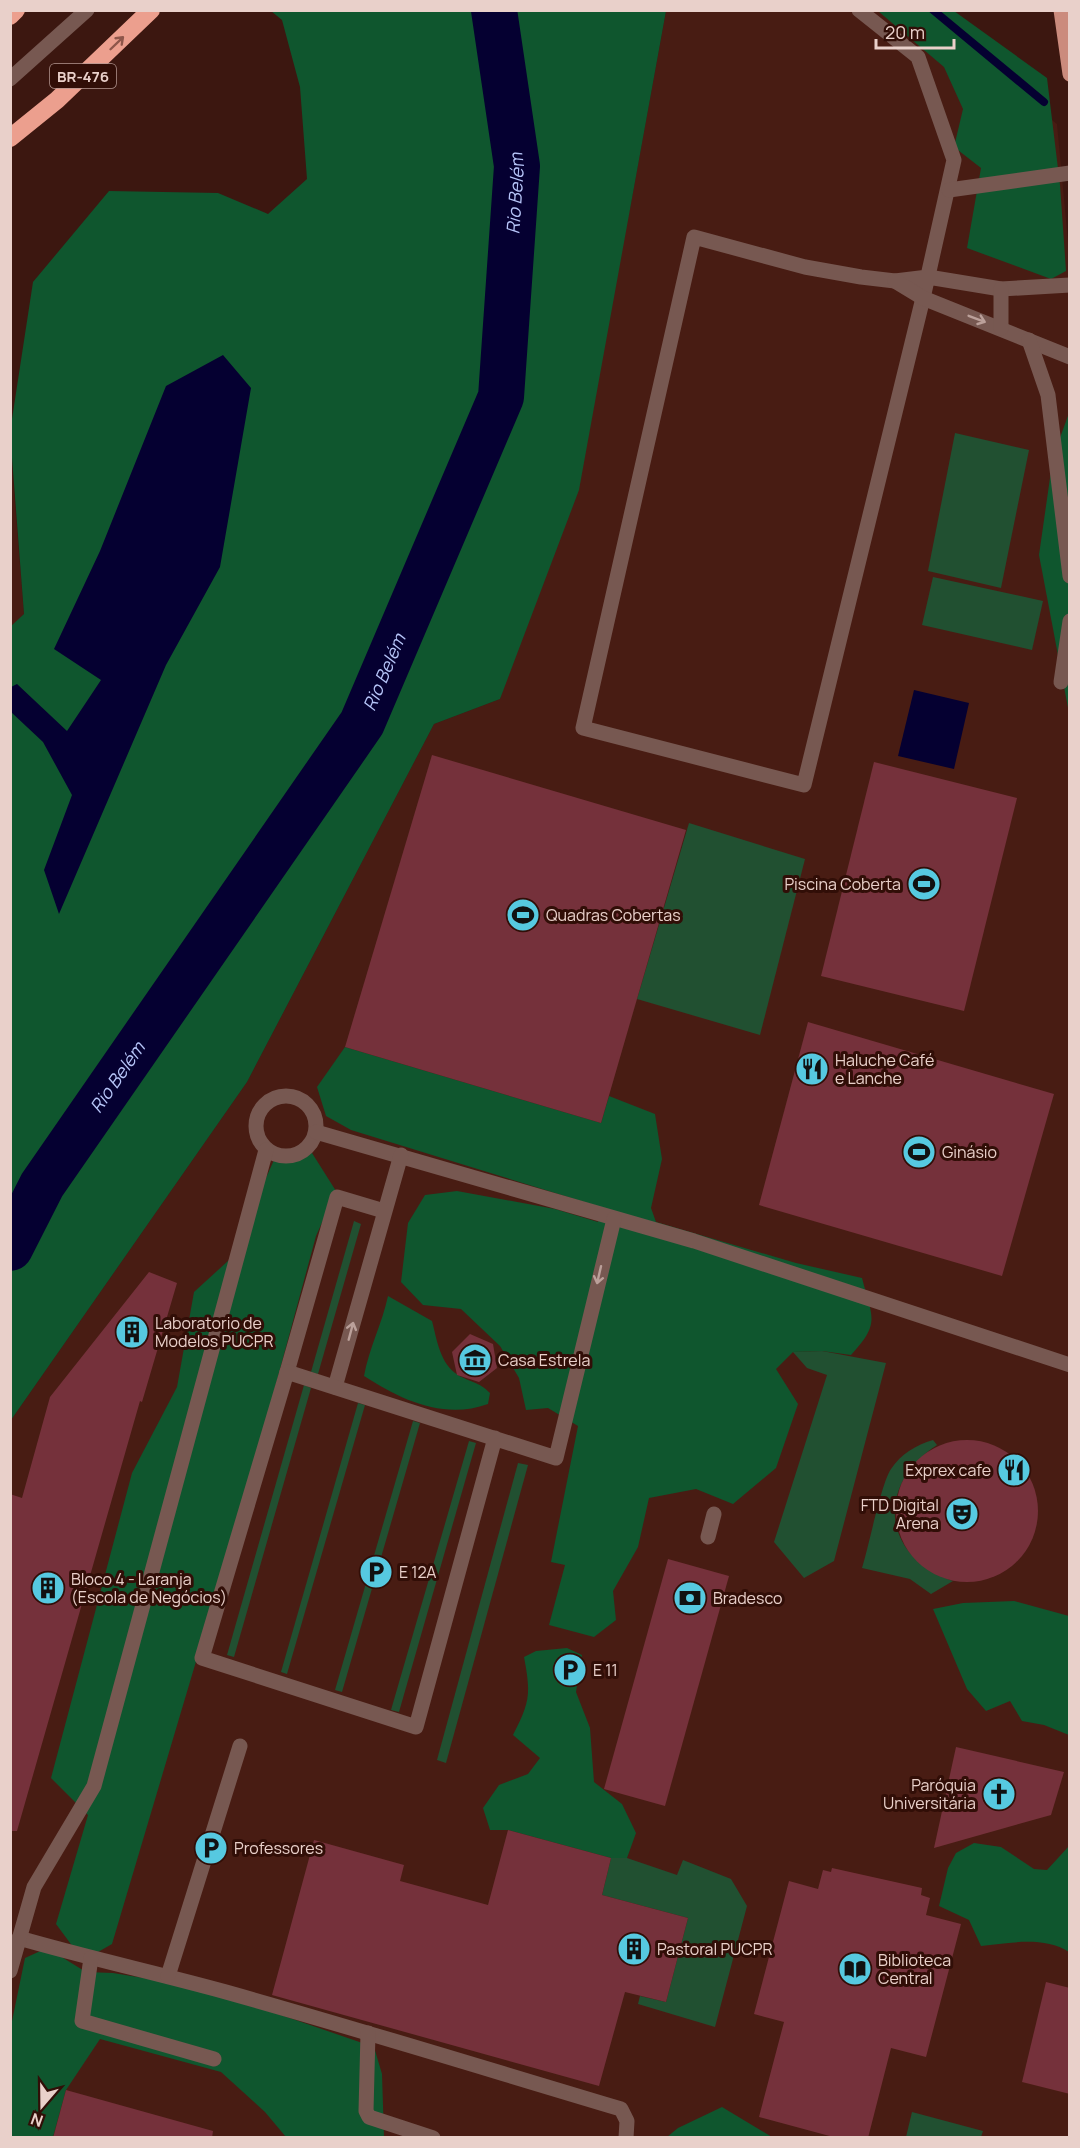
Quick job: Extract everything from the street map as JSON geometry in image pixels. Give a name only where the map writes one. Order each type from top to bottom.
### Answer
[{"type":"highway","points":[[10,16],[16,10]]},
{"type":"highway","name":"BR-476","points":[[10,138],[57,100],[151,10]]},
{"type":"main road","points":[[1062,10],[1070,74]]},
{"type":"lane","points":[[10,80],[87,10]]},
{"type":"lane","points":[[859,10],[918,57],[954,160],[948,190],[928,277],[923,298],[804,785],[583,728],[694,237],[806,267],[895,281],[928,277],[1001,289],[1070,285]]},
{"type":"lane","points":[[948,190],[1070,173]]},
{"type":"lane","points":[[895,281],[923,298],[1070,357]]},
{"type":"lane","points":[[1001,289],[1001,328]]},
{"type":"lane","points":[[1029,340],[1048,396],[1070,576]]},
{"type":"lane","points":[[1061,682],[1070,621]]},
{"type":"lane","points":[[284,1094],[302,1099],[314,1113],[316,1132],[309,1146],[296,1155],[280,1156],[266,1150],[256,1134],[256,1116],[267,1101],[284,1094]]},
{"type":"lane","points":[[316,1132],[694,1241],[1070,1365]]},
{"type":"lane","points":[[10,1971],[34,1887],[94,1786],[266,1150]]},
{"type":"lane","points":[[335,1388],[401,1155]]},
{"type":"lane","points":[[384,1211],[337,1197],[202,1658],[416,1727],[495,1438]]},
{"type":"lane","points":[[287,1372],[556,1458],[614,1219]]},
{"type":"lane","points":[[708,1537],[714,1514]]},
{"type":"lane","points":[[168,1976],[240,1746]]},
{"type":"lane","points":[[19,1938],[168,1976],[621,2109],[627,2121],[626,2138]]},
{"type":"lane","points":[[91,1958],[82,2021],[214,2058]]},
{"type":"lane","points":[[368,2033],[366,2111],[369,2116],[433,2138]]},
{"type":"shaded area","points":[[666,11],[914,11],[1057,124],[1069,252],[1069,2137],[11,2138],[11,1420],[247,1082],[434,724],[500,699],[630,208]]},
{"type":"shaded area","points":[[223,355],[251,388],[220,567],[166,665],[59,914],[44,870],[72,795],[43,742],[11,712],[11,687],[17,684],[67,731],[101,680],[54,649],[100,551],[166,386]]},
{"type":"shaded area","points":[[10,443],[24,614],[11,627],[10,627]]},
{"type":"shaded area","points":[[914,690],[969,703],[954,769],[898,756]]},
{"type":"green space","points":[[271,11],[666,11],[579,490],[500,699],[434,724],[247,1082],[11,1420],[10,627],[24,614],[10,432],[33,282],[109,191],[218,193],[268,214],[307,179],[300,87],[282,20]]},
{"type":"green space","points":[[878,11],[954,11],[1047,78],[1060,185],[1066,271],[1051,279],[967,248],[981,168],[954,147],[963,109],[944,67]]},
{"type":"green space","points":[[1069,413],[1069,713],[1039,555],[1053,457]]},
{"type":"green space","points":[[955,433],[1029,450],[1001,588],[928,571]]},
{"type":"green space","points":[[933,577],[1043,601],[1032,650],[922,625]]},
{"type":"green space","points":[[689,823],[805,859],[760,1035],[637,999]]},
{"type":"green space","points":[[345,1047],[601,1123],[609,1096],[655,1114],[662,1159],[651,1208],[656,1222],[796,1263],[862,1278],[872,1319],[867,1335],[851,1355],[822,1351],[793,1352],[776,1369],[798,1404],[776,1468],[733,1504],[696,1489],[649,1498],[638,1547],[613,1591],[616,1620],[594,1637],[549,1625],[565,1565],[551,1562],[578,1426],[548,1408],[526,1410],[519,1378],[500,1346],[461,1309],[423,1305],[401,1282],[408,1223],[425,1195],[457,1191],[555,1209],[598,1222],[594,1205],[351,1130],[326,1116],[317,1087]]},
{"type":"green space","points":[[312,1153],[336,1191],[316,1236],[250,1480],[112,1944],[98,1952],[73,1947],[56,1924],[88,1815],[51,1778],[132,1473],[177,1387],[194,1292],[229,1260],[274,1160]]},
{"type":"green space","points":[[354,1221],[361,1224],[318,1374],[311,1372]]},
{"type":"green space","points":[[388,1296],[432,1321],[440,1351],[447,1365],[458,1375],[486,1389],[490,1393],[488,1404],[455,1410],[423,1405],[393,1393],[364,1376]]},
{"type":"green space","points":[[822,1351],[886,1363],[834,1561],[804,1578],[774,1542],[827,1375],[807,1368],[793,1352]]},
{"type":"green space","points":[[304,1385],[311,1388],[234,1657],[227,1655]]},
{"type":"green space","points":[[358,1403],[365,1405],[287,1674],[281,1672]]},
{"type":"green space","points":[[413,1421],[420,1423],[342,1692],[335,1690]]},
{"type":"green space","points":[[933,1440],[937,1445],[917,1462],[903,1480],[896,1499],[895,1519],[900,1538],[912,1555],[929,1570],[953,1581],[931,1594],[910,1579],[862,1568],[879,1501],[891,1469],[909,1451]]},
{"type":"green space","points":[[469,1441],[476,1443],[399,1712],[391,1710]]},
{"type":"green space","points":[[518,1463],[528,1465],[446,1763],[437,1760]]},
{"type":"green space","points":[[1014,1601],[1069,1616],[1069,1735],[1044,1725],[1022,1721],[1010,1701],[986,1711],[967,1689],[933,1609],[963,1603]]},
{"type":"green space","points":[[567,1648],[582,1655],[576,1692],[590,1728],[594,1782],[622,1804],[636,1833],[627,1858],[611,1858],[508,1830],[490,1830],[483,1808],[499,1785],[528,1774],[540,1758],[513,1735],[528,1698],[524,1657],[536,1651]]},
{"type":"green space","points":[[974,1843],[1001,1847],[1034,1869],[1047,1870],[1069,1846],[1069,1952],[1038,1942],[981,1946],[969,1920],[939,1906],[948,1868],[956,1853]]},
{"type":"green space","points":[[611,1858],[627,1858],[677,1875],[683,1860],[731,1879],[747,1906],[715,2027],[638,2004],[640,1996],[666,2002],[688,1918],[602,1895]]},
{"type":"green space","points":[[47,1948],[86,1972],[113,1973],[168,1982],[281,2015],[374,2047],[382,2074],[384,2137],[286,2137],[265,2112],[221,2072],[100,2039],[66,2090],[53,2137],[11,2138],[11,2026],[25,1958]]},
{"type":"green space","points":[[722,2107],[772,2137],[667,2137],[678,2128]]},
{"type":"green space","points":[[912,2112],[983,2131],[981,2137],[906,2137]]},
{"type":"building","name":"Quadras Cobertas","points":[[432,755],[686,830],[601,1123],[345,1047]]},
{"type":"building","points":[[874,762],[1017,798],[964,1011],[821,976]]},
{"type":"building","points":[[808,1022],[1054,1094],[1002,1276],[759,1205]]},
{"type":"building","name":"Bloco 4 - Laranja (Escola de Negócios)","points":[[149,1272],[177,1283],[142,1402],[140,1401],[17,1831],[10,1831],[10,1494],[22,1498],[50,1397]]},
{"type":"building","name":"Casa Estrela","points":[[470,1334],[493,1344],[497,1368],[479,1382],[457,1375],[452,1352]]},
{"type":"building","points":[[967,1440],[994,1445],[1018,1460],[1033,1484],[1038,1511],[1033,1538],[1018,1562],[994,1577],[967,1582],[940,1577],[916,1562],[901,1538],[896,1511],[901,1484],[916,1460],[940,1445]]},
{"type":"building","points":[[668,1559],[729,1576],[665,1806],[604,1789]]},
{"type":"building","points":[[956,1747],[1064,1772],[1051,1815],[934,1848]]},
{"type":"building","points":[[508,1830],[611,1858],[602,1895],[688,1918],[666,2002],[625,1992],[599,2086],[272,1995],[314,1840],[404,1865],[400,1881],[488,1905]]},
{"type":"building","name":"Biblioteca Central","points":[[832,1868],[922,1888],[921,1895],[930,1898],[926,1915],[961,1924],[926,2057],[891,2048],[868,2138],[837,2138],[759,2117],[784,2022],[754,2014],[789,1881],[818,1889],[823,1870],[831,1872]]},
{"type":"building","points":[[1046,1982],[1070,1988],[1070,2094],[1022,2082]]},
{"type":"building","points":[[66,2090],[213,2131],[212,2138],[53,2138]]},
{"type":"waterway","name":"Rio Belém","points":[[10,1248],[42,1185],[362,723],[501,397],[517,166],[494,10]]},
{"type":"waterway","points":[[933,10],[1044,102]]},
{"type":"place","name":"Piscina Coberta","points":[[924,884]]},
{"type":"place","name":"Quadras Cobertas","points":[[523,915]]},
{"type":"place","name":"Haluche Café e Lanche","points":[[812,1069]]},
{"type":"place","name":"Ginásio","points":[[919,1152]]},
{"type":"place","name":"Laboratorio de Modelos PUCPR","points":[[132,1332]]},
{"type":"place","name":"Casa Estrela","points":[[475,1360]]},
{"type":"place","name":"Exprex cafe","points":[[1014,1470]]},
{"type":"place","name":"FTD Digital Arena","points":[[962,1514]]},
{"type":"place","name":"E 12A","points":[[376,1572]]},
{"type":"place","name":"Bloco 4 - Laranja (Escola de Negócios)","points":[[48,1588]]},
{"type":"place","name":"Bradesco","points":[[690,1598]]},
{"type":"place","name":"E 11","points":[[570,1670]]},
{"type":"place","name":"Paróquia Universitária","points":[[999,1794]]},
{"type":"place","name":"Professores","points":[[211,1848]]},
{"type":"place","name":"Pastoral PUCPR","points":[[634,1949]]},
{"type":"place","name":"Biblioteca Central","points":[[855,1969]]}]
